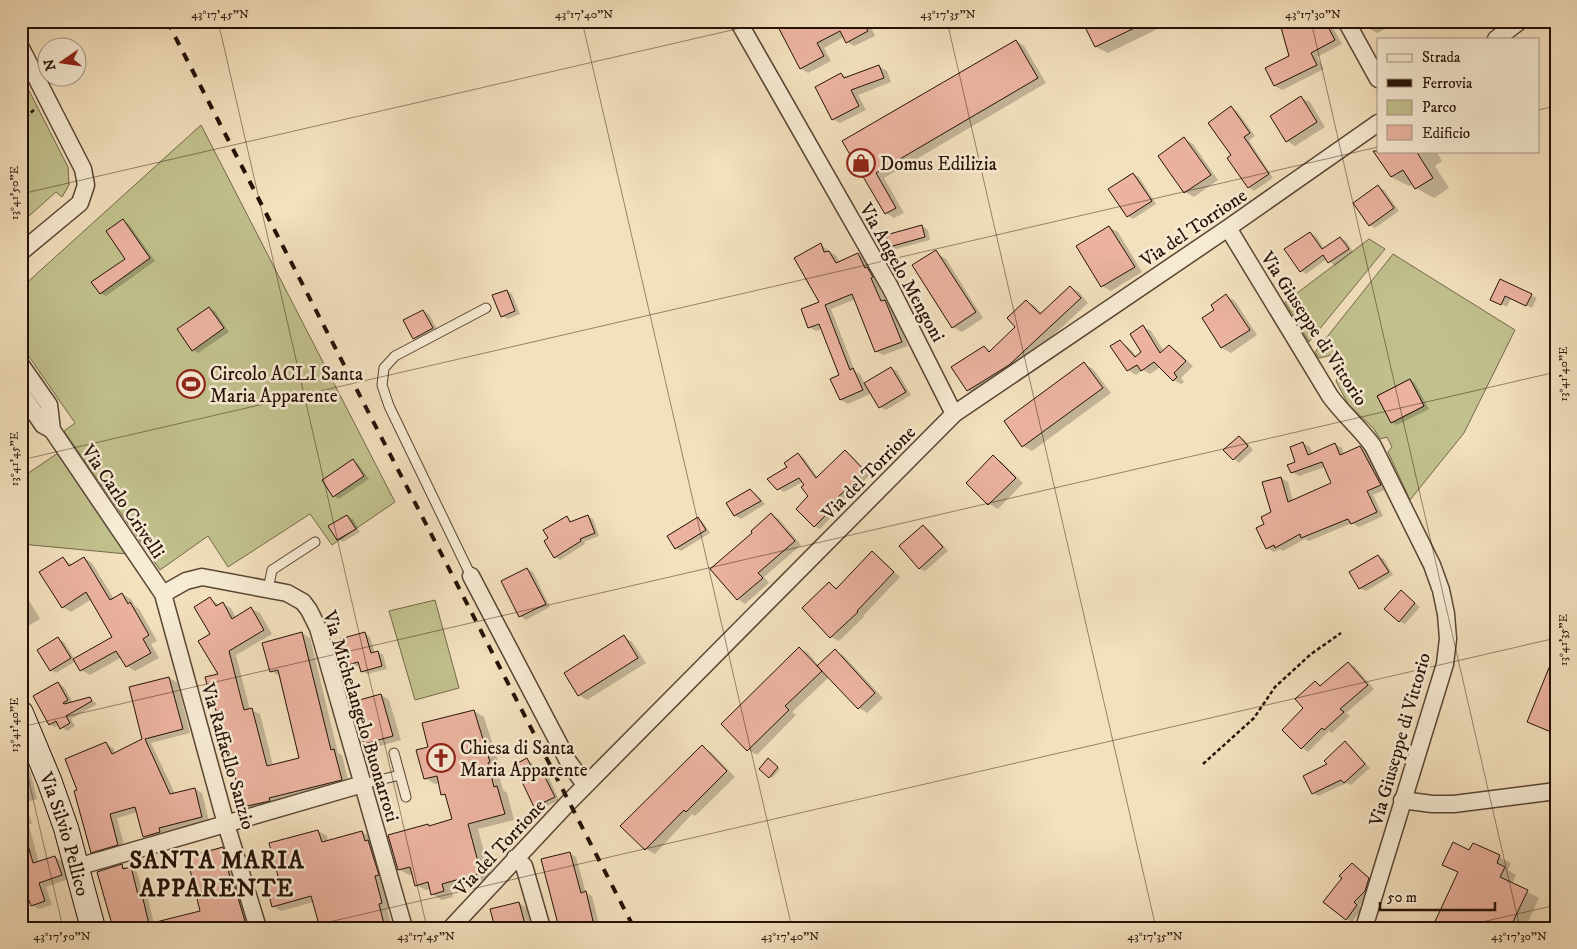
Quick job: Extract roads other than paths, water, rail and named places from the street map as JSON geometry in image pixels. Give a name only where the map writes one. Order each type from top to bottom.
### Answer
[{"type":"main road","name":"Via Silvio Pellico","points":[[21,712],[50,780],[78,867],[92,928]]},
{"type":"street","name":"Via Angelo Mengoni","points":[[738,21],[890,287],[954,414]]},
{"type":"street","points":[[1346,21],[1377,76]]},
{"type":"street","points":[[1497,38],[1520,21]]},
{"type":"street","points":[[21,48],[82,169],[86,185],[80,202],[21,252]]},
{"type":"street","name":"Via del Torrione","points":[[451,928],[585,785],[954,414],[1228,228],[1377,124]]},
{"type":"street","name":"Via Giuseppe di Vittorio","points":[[1228,228],[1330,396],[1365,434],[1373,446],[1432,564],[1441,590],[1446,614],[1448,639],[1445,664],[1364,928]]},
{"type":"street","name":"Via Carlo Crivelli","points":[[21,365],[49,405],[52,430]]},
{"type":"street","name":"Via Carlo Crivelli","points":[[21,393],[43,425],[52,430],[163,594]]},
{"type":"street","points":[[471,576],[568,761],[585,785]]},
{"type":"street","name":"Via Michelangelo Buonarroti","points":[[163,594],[186,580],[202,577],[287,593],[303,602],[314,618],[404,928]]},
{"type":"street","name":"Via Raffaello Sanzio","points":[[163,594],[226,824],[258,928]]},
{"type":"street","points":[[78,867],[363,784]]},
{"type":"street","points":[[1402,800],[1432,804],[1454,804],[1556,791]]},
{"type":"street","points":[[516,858],[524,866],[542,928]]},
{"type":"lane","points":[[471,576],[400,432],[382,385],[384,368],[395,356],[486,308]]},
{"type":"lane","points":[[268,589],[272,570],[315,542]]},
{"type":"lane","points":[[394,753],[406,796]]},
{"type":"lane","points":[[363,784],[400,775]]},
{"type":"railway","points":[[167,21],[634,928]]},
{"type":"place","name":"Domus Edilizia","points":[[861,163]]},
{"type":"place","name":"Circolo ACLI Santa Maria Apparente","points":[[191,384]]},
{"type":"place","name":"Chiesa di Santa Maria Apparente","points":[[441,758]]},
{"type":"district","name":"SANTA MARIA APPARENTE","points":[[217,874]]}]
